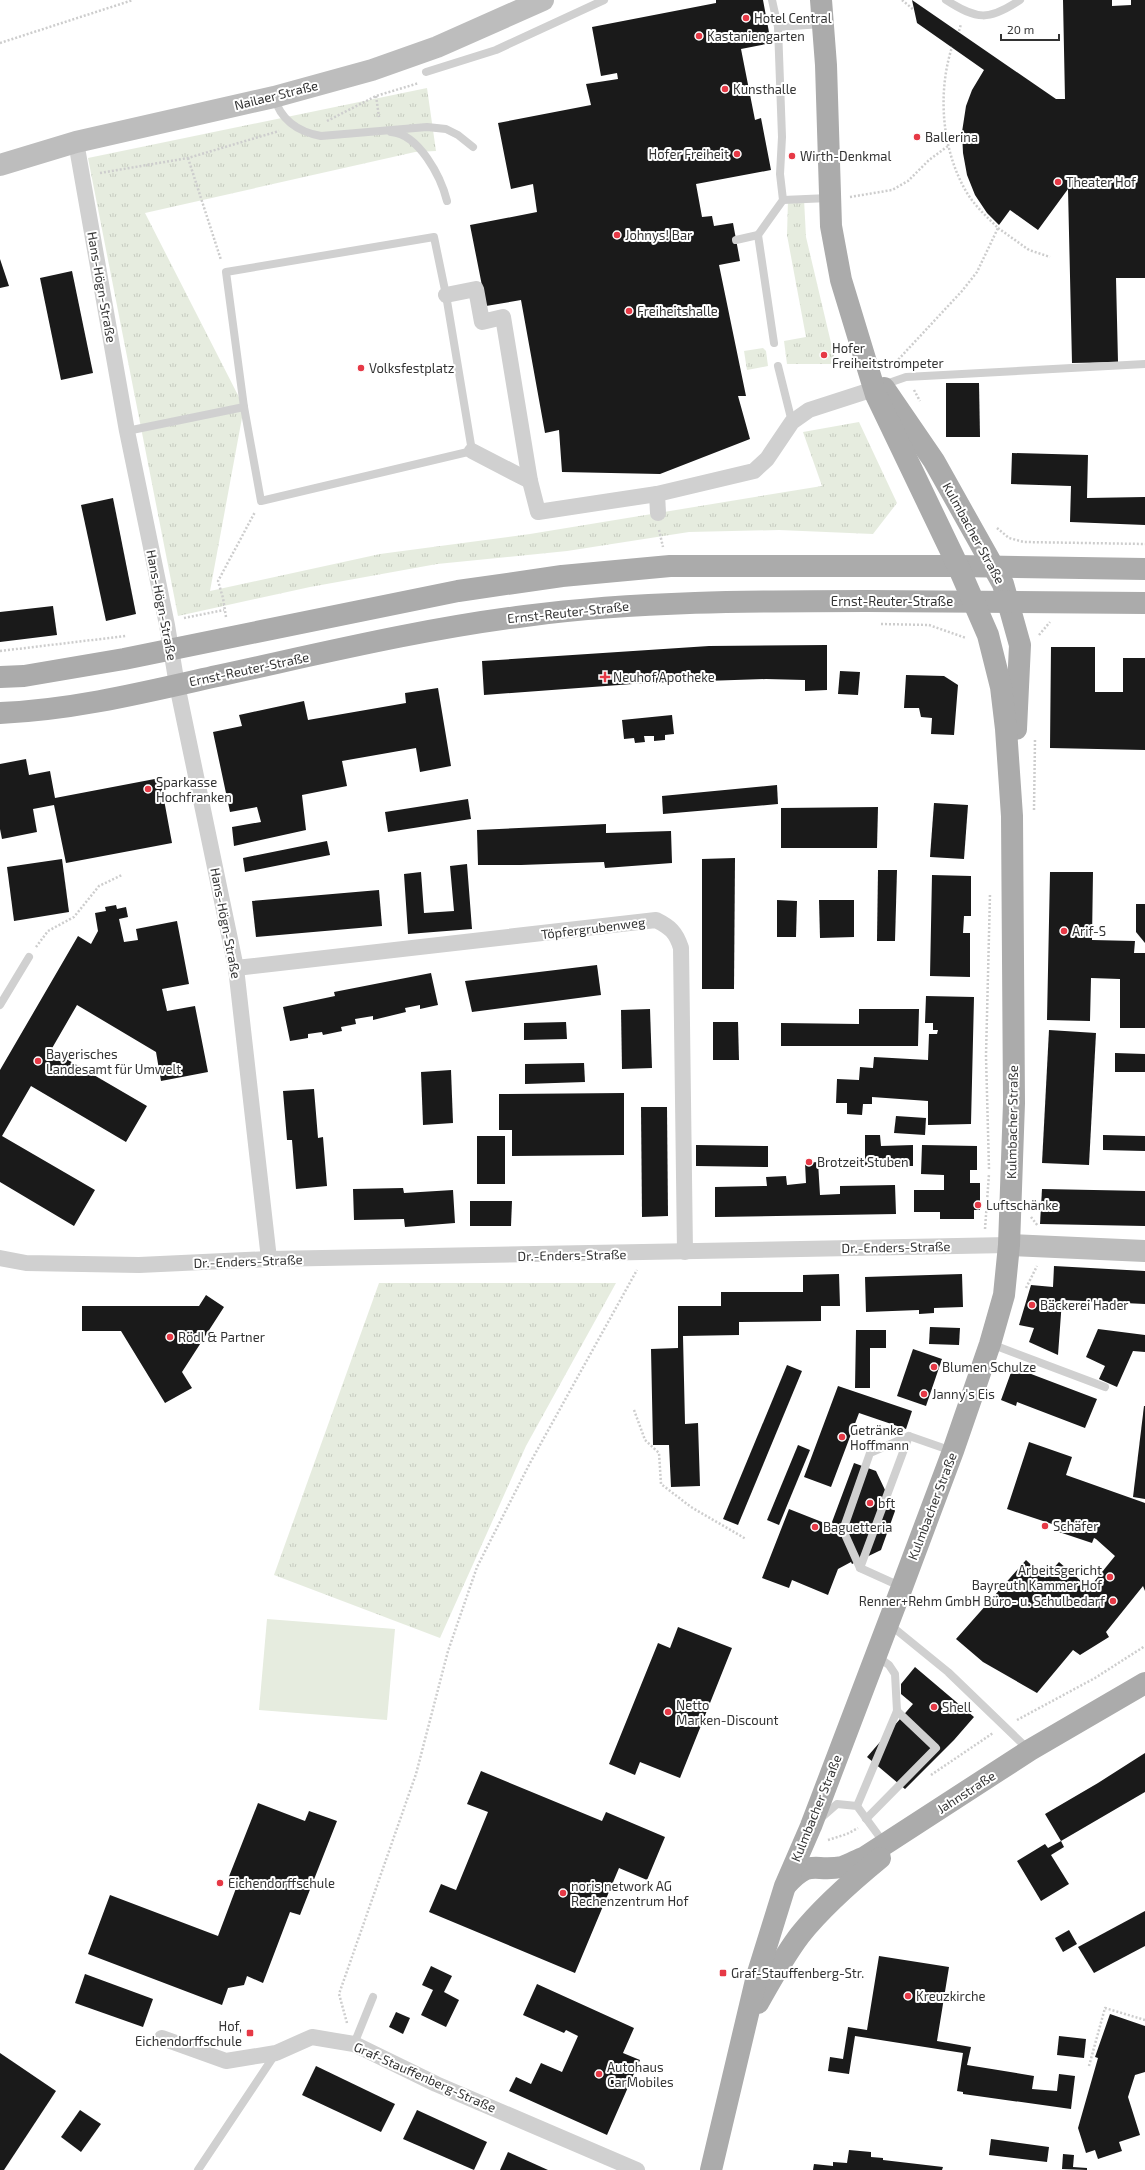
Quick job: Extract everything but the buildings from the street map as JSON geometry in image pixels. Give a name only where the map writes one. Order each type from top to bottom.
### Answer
[{"type":"main road","name":"Kulmbacher Straße","points":[[821,0],[826,65],[830,226],[834,251],[859,344],[877,381],[988,635],[1001,687],[1006,729],[1012,816]]},
{"type":"main road","name":"Kulmbacher Straße","points":[[711,2170],[757,1976],[785,1886],[810,1826],[953,1452],[990,1344],[1004,1295],[1009,1245],[1014,1103],[1012,816],[1020,645],[1009,601],[995,566],[934,461],[877,381]]},
{"type":"main road","points":[[0,677],[32,674],[171,650],[458,591],[562,576],[670,566],[995,566],[1145,569]]},
{"type":"main road","name":"Ernst-Reuter-Straße","points":[[0,713],[20,712],[120,697],[454,627],[523,616],[586,609],[672,603],[760,601],[1009,601],[1145,603]]},
{"type":"main road","name":"Jahnstraße","points":[[785,1886],[798,1872],[811,1867],[843,1867],[885,1844],[1030,1750],[1145,1683]]},
{"type":"main road","points":[[746,2023],[792,1946],[822,1909],[872,1864],[953,1800]]},
{"type":"street","name":"Nailaer Straße","points":[[0,164],[76,142],[274,96],[372,70],[437,47],[543,0]]},
{"type":"street","name":"Hans-Högn-Straße","points":[[76,142],[127,431],[167,625],[177,686],[236,968],[269,1259]]},
{"type":"street","points":[[446,295],[479,288],[482,322],[504,317],[530,481],[538,512],[657,494],[754,471],[767,459],[792,422],[809,410],[877,381]]},
{"type":"street","points":[[472,451],[530,481]]},
{"type":"street","points":[[657,494],[658,513]]},
{"type":"street","name":"Töpfergrubenweg","points":[[236,968],[656,920],[669,926],[677,935],[681,948],[686,1252]]},
{"type":"street","name":"Dr.-Enders-Straße","points":[[0,1258],[26,1263],[139,1265],[269,1259],[646,1254],[1009,1245],[1145,1251]]},
{"type":"street","name":"Graf-Stauffenberg-Straße","points":[[162,2038],[226,2061],[276,2053],[312,2037],[354,2044],[436,2084],[637,2170]]},
{"type":"lane","points":[[426,72],[496,50],[604,0]]},
{"type":"lane","points":[[736,240],[758,235],[783,200],[780,174],[782,137],[778,27],[772,0]]},
{"type":"lane","points":[[946,0],[965,12],[978,16],[990,15],[1004,11],[1020,0]]},
{"type":"lane","points":[[778,27],[823,23]]},
{"type":"lane","points":[[274,96],[277,109],[295,127],[306,133],[322,136],[427,127],[446,130],[458,135],[473,147]]},
{"type":"lane","points":[[382,131],[396,132],[415,143],[442,184],[447,201]]},
{"type":"lane","points":[[783,200],[829,198]]},
{"type":"lane","points":[[758,235],[774,343]]},
{"type":"lane","points":[[434,237],[446,295],[472,451],[261,502],[244,407],[226,272],[434,237]]},
{"type":"lane","points":[[877,381],[906,377],[1145,364]]},
{"type":"lane","points":[[778,366],[792,422]]},
{"type":"lane","points":[[127,431],[244,407]]},
{"type":"lane","points":[[0,1005],[29,957]]},
{"type":"lane","points":[[990,1344],[1104,1387]]},
{"type":"lane","points":[[902,1587],[860,1568],[843,1530],[870,1453],[909,1436],[953,1452]]},
{"type":"lane","points":[[860,1568],[909,1436]]},
{"type":"lane","points":[[888,1623],[948,1672],[1030,1750]]},
{"type":"lane","points":[[857,1806],[897,1711],[895,1674],[889,1666],[875,1655]]},
{"type":"lane","points":[[866,1819],[936,1748],[897,1711]]},
{"type":"lane","points":[[810,1826],[837,1804],[857,1806],[885,1844]]},
{"type":"lane","points":[[354,2044],[373,1997]]},
{"type":"lane","points":[[198,2170],[276,2053]]},
{"type":"path","points":[[0,43],[133,0]]},
{"type":"path","points":[[902,0],[914,10]]},
{"type":"path","points":[[952,47],[944,84],[944,118],[948,146],[957,173],[968,194],[982,213],[998,228],[1029,250],[1050,257]]},
{"type":"path","points":[[376,96],[382,131]]},
{"type":"path","points":[[83,176],[188,158],[295,127]]},
{"type":"path","points":[[829,198],[877,194],[892,190],[908,181],[929,160],[948,146]]},
{"type":"path","points":[[188,158],[226,272]]},
{"type":"path","points":[[877,381],[896,362],[973,276],[998,228]]},
{"type":"path","points":[[896,362],[923,407]]},
{"type":"path","points":[[223,598],[218,581],[261,502]]},
{"type":"path","points":[[993,523],[1009,538],[1024,542],[1145,544]]},
{"type":"path","points":[[167,625],[184,618],[224,610]]},
{"type":"path","points":[[1037,638],[1053,620]]},
{"type":"path","points":[[879,624],[929,625],[968,639],[970,642]]},
{"type":"path","points":[[0,651],[133,635]]},
{"type":"path","points":[[29,957],[48,931],[74,917],[98,886],[122,875]]},
{"type":"path","points":[[984,1246],[989,1171],[986,1056],[990,891]]},
{"type":"path","points":[[354,2044],[339,1994],[416,1774],[448,1651],[476,1567],[530,1464],[646,1254]]},
{"type":"path","points":[[634,1410],[645,1440],[659,1453],[661,1484],[691,1507],[746,1539]]},
{"type":"path","points":[[1089,2066],[1105,2008],[1145,2020]]},
{"type":"green space","points":[[427,88],[436,151],[415,152],[145,213],[244,407],[210,591],[380,554],[530,534],[822,486],[803,432],[859,422],[897,503],[873,534],[779,530],[689,532],[567,551],[437,564],[310,587],[178,616],[88,158]]},
{"type":"green space","points":[[804,199],[806,237],[836,364],[787,364],[784,341],[806,337],[787,235],[788,200]]},
{"type":"green space","points":[[763,348],[766,351],[768,366],[747,370],[744,351]]},
{"type":"green space","points":[[379,1283],[616,1283],[526,1446],[440,1638],[274,1575]]},
{"type":"green space","points":[[267,1619],[395,1629],[387,1720],[259,1710]]},
{"type":"place","name":"Hotel Central","points":[[746,18]]},
{"type":"place","name":"Kastaniengarten","points":[[699,36]]},
{"type":"place","name":"Kunsthalle","points":[[725,89]]},
{"type":"place","name":"Ballerina","points":[[917,137]]},
{"type":"place","name":"Hofer Freiheit","points":[[737,154]]},
{"type":"place","name":"Wirth-Denkmal","points":[[792,156]]},
{"type":"place","name":"Theater Hof","points":[[1058,182]]},
{"type":"place","name":"Johnys! Bar","points":[[617,235]]},
{"type":"place","name":"Freiheitshalle","points":[[629,311]]},
{"type":"place","name":"Hofer Freiheitstrompeter","points":[[824,355]]},
{"type":"place","name":"Volksfestplatz","points":[[361,368]]},
{"type":"place","name":"Neuhof Apotheke","points":[[605,677]]},
{"type":"place","name":"Sparkasse Hochfranken","points":[[148,789]]},
{"type":"place","name":"Arif-S","points":[[1064,931]]},
{"type":"place","name":"Bayerisches Landesamt für Umwelt","points":[[38,1061]]},
{"type":"place","name":"Brotzeit Stuben","points":[[809,1162]]},
{"type":"place","name":"Luftschänke","points":[[978,1205]]},
{"type":"place","name":"Bäckerei Hader","points":[[1032,1305]]},
{"type":"place","name":"Rödl & Partner","points":[[170,1337]]},
{"type":"place","name":"Blumen Schulze","points":[[934,1367]]},
{"type":"place","name":"Janny's Eis","points":[[924,1394]]},
{"type":"place","name":"Getränke Hoffmann","points":[[842,1437]]},
{"type":"place","name":"bft","points":[[870,1503]]},
{"type":"place","name":"Schäfer","points":[[1045,1526]]},
{"type":"place","name":"Baguetteria","points":[[815,1527]]},
{"type":"place","name":"Arbeitsgericht Bayreuth Kammer Hof","points":[[1110,1577]]},
{"type":"place","name":"Renner+Rehm GmbH Büro- u. Schulbedarf","points":[[1113,1601]]},
{"type":"place","name":"Shell","points":[[934,1707]]},
{"type":"place","name":"Netto Marken-Discount","points":[[668,1712]]},
{"type":"place","name":"Eichendorffschule","points":[[220,1883]]},
{"type":"place","name":"noris network AG Rechenzentrum Hof","points":[[563,1893]]},
{"type":"place","name":"Graf-Stauffenberg-Str.","points":[[723,1973]]},
{"type":"place","name":"Kreuzkirche","points":[[908,1996]]},
{"type":"place","name":"Hof, Eichendorffschule","points":[[250,2033]]},
{"type":"place","name":"Autohaus CarMobiles","points":[[599,2074]]}]
